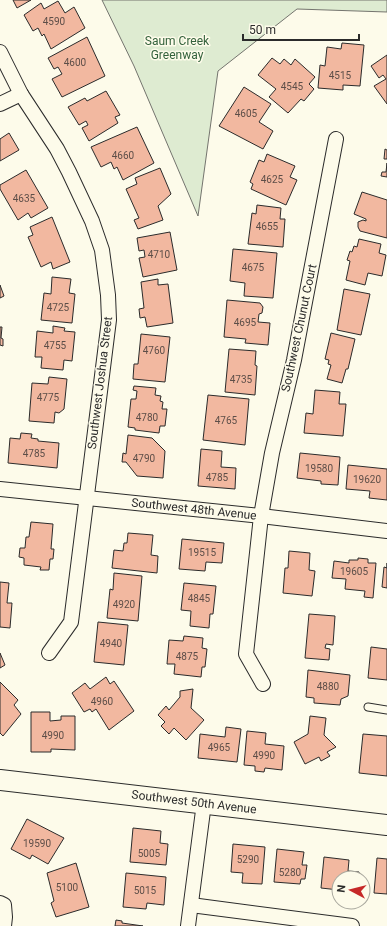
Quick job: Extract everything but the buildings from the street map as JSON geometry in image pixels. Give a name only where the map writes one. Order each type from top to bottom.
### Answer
[{"type":"street","name":"Southwest Joshua Street","points":[[0,52],[21,94],[57,149],[70,172],[92,221],[102,250],[108,295],[108,320],[71,622],[50,653]]},
{"type":"street","points":[[0,104],[21,94]]},
{"type":"street","name":"Southwest Chunut Court","points":[[263,684],[246,654],[261,516],[272,453],[294,360],[336,139]]},
{"type":"street","name":"Southwest 48th Avenue","points":[[0,489],[261,516],[387,531]]},
{"type":"street","name":"Southwest 50th Avenue","points":[[0,780],[387,825]]},
{"type":"street","points":[[188,926],[204,803]]},
{"type":"street","points":[[2,904],[5,917],[4,926]]},
{"type":"street","points":[[191,905],[352,926]]},
{"type":"lane","points":[[368,707],[387,710]]},
{"type":"green space","name":"Saum Creek Greenway","points":[[102,0],[387,0],[387,12],[297,9],[218,71],[198,216],[134,66]]}]
